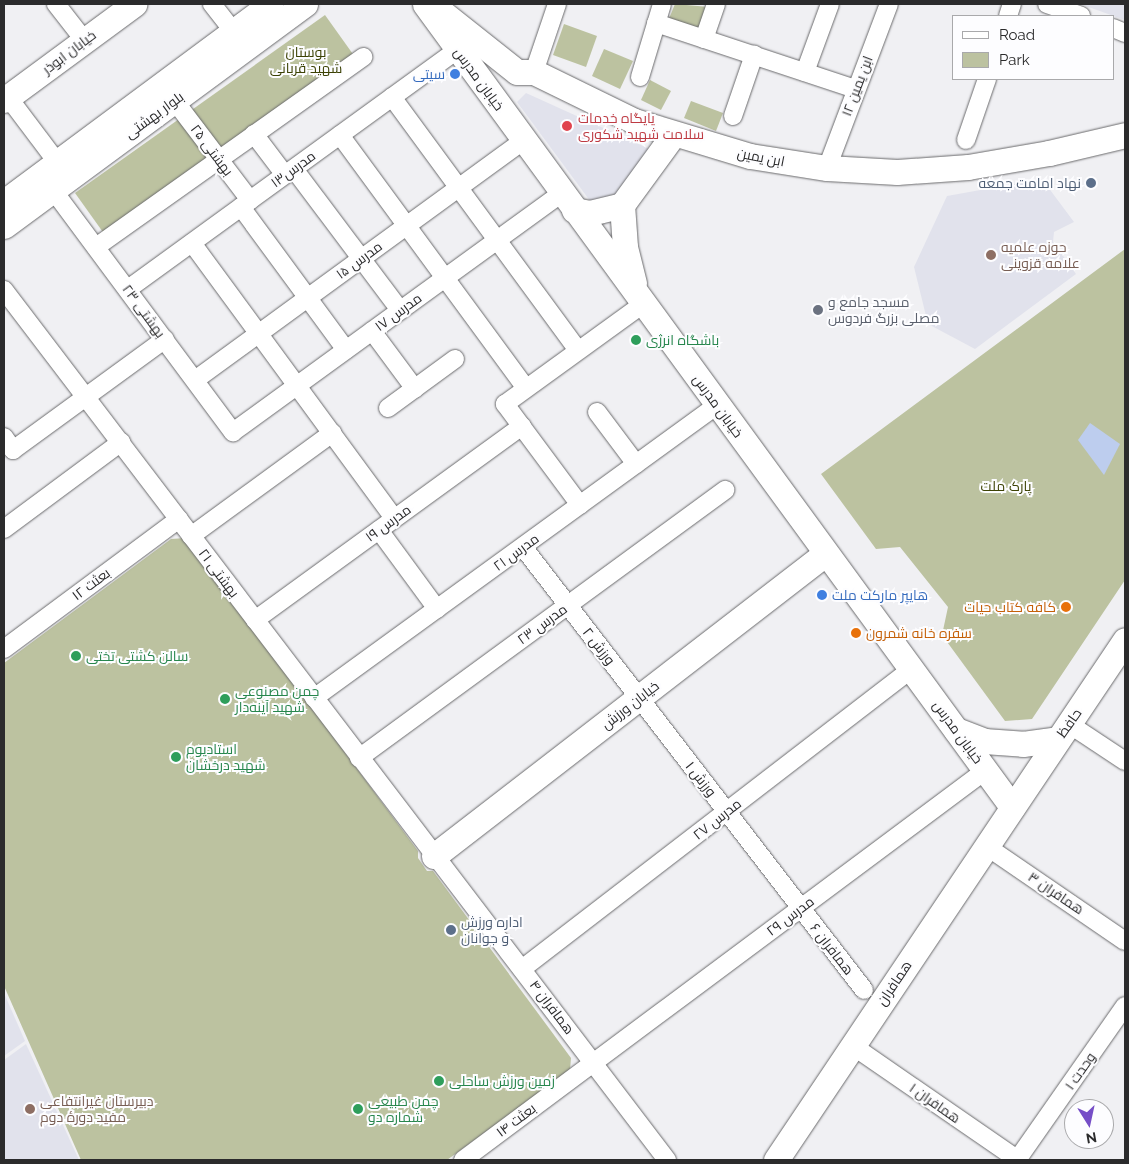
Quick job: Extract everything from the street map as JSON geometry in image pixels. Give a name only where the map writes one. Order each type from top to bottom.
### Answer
[{"type":"main road","name":"بلوار بهشتی","points":[[4,202],[271,4]]},
{"type":"main road","name":"بلوار بهشتی","points":[[4,226],[304,4]]},
{"type":"main road","name":"خیابان مدرس","points":[[425,4],[1012,807]]},
{"type":"main road","name":"ابن یمین","points":[[434,4],[518,72],[534,72],[634,121],[673,135],[750,156],[827,168],[897,172],[968,167],[1115,138]]},
{"type":"main road","points":[[454,4],[526,59],[534,72]]},
{"type":"main road","name":"خیابان ابوذر","points":[[6,98],[129,5]]},
{"type":"main road","points":[[568,201],[590,213],[622,205],[673,135]]},
{"type":"main road","points":[[1115,138],[1125,156]]},
{"type":"main road","points":[[622,205],[628,264],[643,304]]},
{"type":"main road","name":"خیابان ورزش","points":[[434,856],[826,554]]},
{"type":"main road","name":"حافظ","points":[[1012,807],[1125,640]]},
{"type":"main road","points":[[956,730],[984,741],[1023,744],[1064,731]]},
{"type":"main road","name":"همافران","points":[[776,1160],[1012,807]]},
{"type":"street","points":[[56,4],[84,40]]},
{"type":"street","points":[[212,4],[233,31]]},
{"type":"street","points":[[534,72],[557,4]]},
{"type":"street","points":[[640,77],[662,4]]},
{"type":"street","points":[[704,39],[716,4]]},
{"type":"street","points":[[805,72],[830,4]]},
{"type":"street","name":"ابن یمین ۱۲","points":[[827,168],[855,88],[889,4]]},
{"type":"street","points":[[1047,4],[1078,15]]},
{"type":"street","points":[[656,23],[855,88]]},
{"type":"street","name":"مدرس۱۳","points":[[128,289],[458,49]]},
{"type":"street","points":[[733,116],[754,55]]},
{"type":"street","points":[[96,247],[363,57]]},
{"type":"street","points":[[966,140],[987,80]]},
{"type":"street","points":[[392,97],[578,350]]},
{"type":"street","points":[[6,98],[57,162]]},
{"type":"street","name":"بهشتی ۲۵","points":[[174,100],[219,159],[307,298],[346,350]]},
{"type":"street","points":[[254,134],[290,172],[361,258],[400,310]]},
{"type":"street","points":[[340,135],[526,388]]},
{"type":"street","name":"مدرس ۱۵","points":[[195,380],[524,140]]},
{"type":"street","name":"بهشتی ۲۳","points":[[53,190],[233,432]]},
{"type":"street","name":"مدرس ۱۷","points":[[233,432],[497,240],[568,201]]},
{"type":"street","points":[[192,243],[394,518]]},
{"type":"street","name":"بهشتی ۲۱","points":[[4,290],[434,856]]},
{"type":"street","points":[[580,505],[506,404],[643,304]]},
{"type":"street","points":[[372,331],[415,388]]},
{"type":"street","points":[[9,443],[86,397],[165,339]]},
{"type":"street","points":[[388,408],[455,359]]},
{"type":"street","name":"مدرس ۲۱","points":[[314,698],[717,405]]},
{"type":"street","points":[[597,412],[636,464]]},
{"type":"street","name":"مدرس ۱۹","points":[[255,620],[522,426]]},
{"type":"street","points":[[191,536],[332,433]]},
{"type":"street","points":[[4,529],[121,442]]},
{"type":"street","name":"مدرس ۲۳","points":[[360,758],[725,490]]},
{"type":"street","name":"بعثت ۱۲","points":[[4,649],[179,519]]},
{"type":"street","points":[[379,530],[437,609]]},
{"type":"street","name":"ورزش ۲","points":[[522,547],[639,698]]},
{"type":"street","name":"مدرس ۲۷","points":[[522,968],[911,669]]},
{"type":"street","name":"ورزش ۱","points":[[639,698],[800,908]]},
{"type":"street","points":[[1064,731],[1125,761]]},
{"type":"street","name":"مدرس ۲۹","points":[[593,1063],[986,770]]},
{"type":"street","name":"همافران ۳","points":[[986,846],[1125,941]]},
{"type":"street","name":"همافران ۴","points":[[434,856],[522,968],[666,1160]]},
{"type":"street","name":"همافران ۶","points":[[800,908],[864,990]]},
{"type":"street","name":"وحدت ۱","points":[[1018,1160],[1125,1006]]},
{"type":"street","name":"همافران ۱","points":[[853,1046],[1018,1160]]},
{"type":"street","name":"بعثت ۱۴","points":[[463,1160],[593,1063]]},
{"type":"shaded area","points":[[1080,4],[1125,4],[1125,20]]},
{"type":"shaded area","name":"پایگاه خدمات سلامت شهید شکوری","points":[[526,93],[654,151],[619,201],[596,209],[517,102]]},
{"type":"shaded area","name":"حوزه علمیه علامه قزوینی","points":[[1042,179],[1074,222],[1054,232],[1053,242],[1076,274],[975,349],[928,324],[914,267],[947,196]]},
{"type":"shaded area","points":[[4,993],[25,1041],[4,1056]]},
{"type":"shaded area","name":"دبیرستان غیرانتفاعی مفید دورهٔ دوم","points":[[26,1044],[79,1160],[6,1160],[4,1157],[4,1060]]},
{"type":"green space","points":[[675,4],[709,7],[700,33],[668,21]]},
{"type":"green space","name":"بوستان شهید قربانی","points":[[325,15],[355,57],[105,235],[75,193]]},
{"type":"green space","points":[[564,24],[597,36],[586,67],[553,55]]},
{"type":"green space","points":[[604,49],[633,61],[620,89],[592,76]]},
{"type":"green space","points":[[650,80],[671,91],[661,110],[641,100]]},
{"type":"green space","points":[[691,101],[723,113],[716,131],[684,118]]},
{"type":"green space","name":"پارک ملت","points":[[1125,249],[1125,580],[1032,719],[1005,721],[942,635],[948,607],[900,547],[876,549],[821,474]]},
{"type":"green space","name":"استادیوم شهید درخشان","points":[[186,538],[418,851],[418,858],[427,871],[433,871],[571,1058],[570,1070],[447,1160],[81,1160],[4,986],[4,663],[171,539]]},
{"type":"water","points":[[1090,423],[1120,444],[1104,475],[1078,440]]},
{"type":"place","name":"سیتی","points":[[455,74]]},
{"type":"place","name":"پایگاه خدمات سلامت شهید شکوری","points":[[567,126]]},
{"type":"place","name":"نهاد امامت جمعه","points":[[1091,183]]},
{"type":"place","name":"حوزه علمیه علامه قزوینی","points":[[991,255]]},
{"type":"place","name":"مسجد جامع و مصلی بزرگ فردوس","points":[[818,310]]},
{"type":"place","name":"باشگاه انرژی","points":[[636,340]]},
{"type":"place","name":"هایپر مارکت ملت","points":[[822,595]]},
{"type":"place","name":"کافه کتاب حیات","points":[[1066,607]]},
{"type":"place","name":"سفره خانه شمرون","points":[[856,633]]},
{"type":"place","name":"سالن کشتی تختی","points":[[76,656]]},
{"type":"place","name":"چمن مصنوعی شهید آینه‌دار","points":[[225,699]]},
{"type":"place","name":"استادیوم شهید درخشان","points":[[176,757]]},
{"type":"place","name":"اداره ورزش و جوانان","points":[[451,930]]},
{"type":"place","name":"زمین ورزش ساحلی","points":[[439,1081]]},
{"type":"place","name":"دبیرستان غیرانتفاعی مفید دورهٔ دوم","points":[[30,1109]]},
{"type":"place","name":"چمن طبیعی شماره دو","points":[[358,1109]]}]
